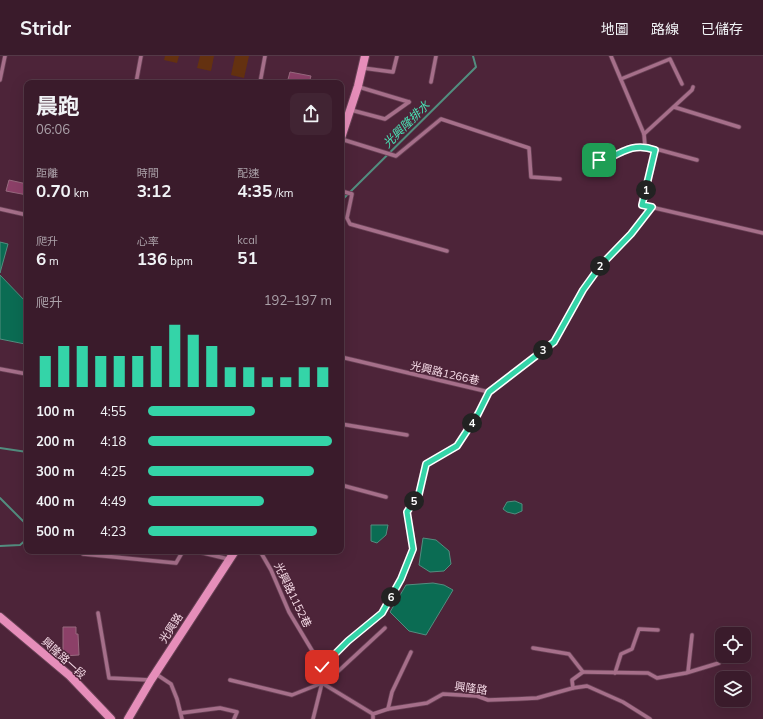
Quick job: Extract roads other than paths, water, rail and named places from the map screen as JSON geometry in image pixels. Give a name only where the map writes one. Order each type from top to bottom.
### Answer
[{"type":"main road","points":[[344,129],[358,86],[365,56]]},
{"type":"main road","name":"光興路","points":[[128,719],[153,676],[233,554]]},
{"type":"main road","name":"興隆路一段","points":[[0,617],[70,676],[111,719]]},
{"type":"lane","points":[[0,80],[5,56]]},
{"type":"lane","points":[[137,80],[141,56]]},
{"type":"lane","points":[[261,80],[265,56]]},
{"type":"lane","points":[[362,68],[393,72],[397,56]]},
{"type":"lane","points":[[431,82],[436,56]]},
{"type":"lane","points":[[611,56],[644,134],[645,146]]},
{"type":"lane","points":[[621,79],[670,58],[682,84]]},
{"type":"lane","points":[[350,110],[385,119],[409,102],[358,86]]},
{"type":"lane","points":[[644,134],[692,90],[693,87]]},
{"type":"lane","points":[[674,107],[739,127]]},
{"type":"lane","points":[[344,139],[396,156],[441,119],[529,148],[531,177],[560,179]]},
{"type":"lane","points":[[594,151],[599,160],[602,162],[625,151],[636,147],[645,146],[655,150],[697,160]]},
{"type":"lane","points":[[655,150],[642,205],[763,233]]},
{"type":"lane","points":[[344,192],[352,194],[347,218],[350,224],[448,251]]},
{"type":"lane","name":"光興路1266巷","points":[[344,358],[489,392],[554,342],[583,290],[601,265],[631,234],[652,207]]},
{"type":"lane","points":[[0,209],[24,214]]},
{"type":"lane","points":[[0,369],[24,373]]},
{"type":"lane","points":[[313,719],[322,683],[322,669],[348,641],[382,613],[401,579],[413,549],[407,512],[419,494],[426,464],[457,446],[478,414],[489,392]]},
{"type":"lane","points":[[344,424],[407,435]]},
{"type":"lane","points":[[344,486],[386,497]]},
{"type":"lane","points":[[83,554],[176,564],[181,554]]},
{"type":"lane","points":[[207,554],[230,560]]},
{"type":"lane","name":"光興路1152巷","points":[[262,554],[271,570],[289,612],[322,669]]},
{"type":"lane","points":[[98,613],[109,678],[153,676],[171,684],[177,699],[182,719]]},
{"type":"lane","points":[[322,669],[333,676],[385,628]]},
{"type":"lane","points":[[615,673],[621,654],[632,649],[640,629],[658,630]]},
{"type":"lane","points":[[688,672],[692,634]]},
{"type":"lane","points":[[533,648],[569,654],[583,672]]},
{"type":"lane","points":[[388,709],[392,692],[411,652]]},
{"type":"lane","points":[[573,688],[572,680],[583,672],[648,673],[657,678],[688,672],[719,663]]},
{"type":"lane","points":[[230,680],[292,695],[322,683]]},
{"type":"lane","points":[[322,683],[373,714],[373,719]]},
{"type":"lane","name":"興隆路","points":[[373,714],[388,709],[427,703],[443,694],[477,696],[488,700],[502,700],[537,698],[573,688],[587,686],[623,702],[650,719]]},
{"type":"lane","points":[[181,714],[220,708],[237,712],[234,719]]},
{"type":"waterway","name":"光興隆排水","points":[[344,198],[476,67],[473,56]]},
{"type":"waterway","name":"光興隆排水","points":[[0,448],[24,452]]},
{"type":"waterway","name":"光興隆排水","points":[[0,498],[24,522]]},
{"type":"waterway","name":"光興隆排水","points":[[0,546],[20,545],[24,542]]}]
